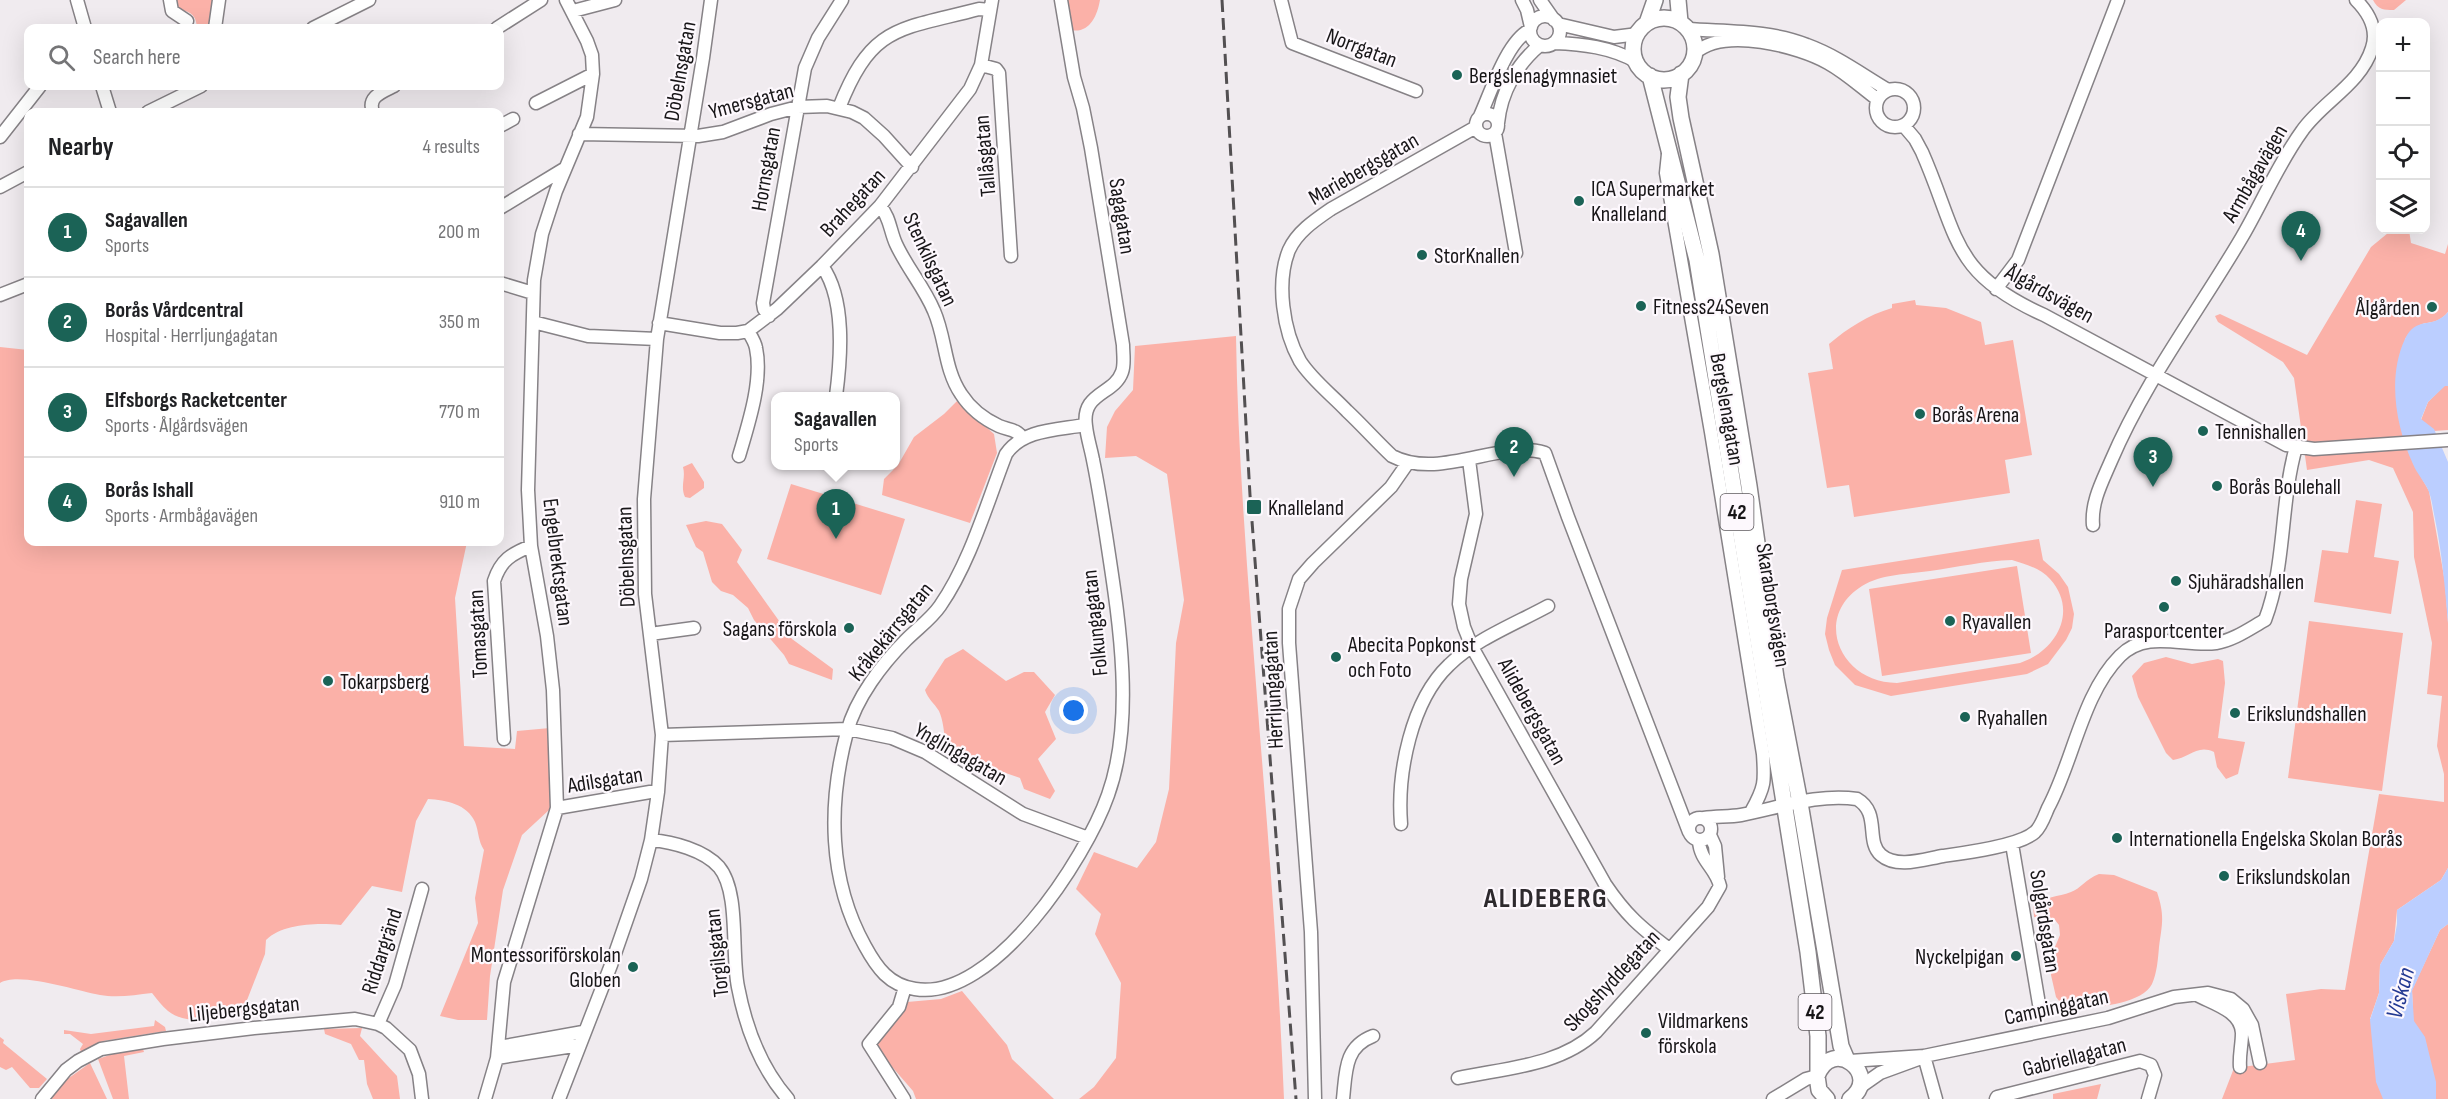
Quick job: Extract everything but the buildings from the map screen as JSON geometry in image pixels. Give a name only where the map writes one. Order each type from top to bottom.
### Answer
[{"type":"main road","points":[[1637,62],[1634,47],[1655,0]]},
{"type":"main road","points":[[1678,0],[1684,26],[1694,42],[1695,53]]},
{"type":"main road","points":[[1643,29],[1664,18],[1684,26]]},
{"type":"main road","name":"42","points":[[1681,74],[1691,63],[1695,53]]},
{"type":"main road","name":"42","points":[[1637,62],[1650,76]]},
{"type":"main road","points":[[1650,76],[1666,79],[1681,74]]},
{"type":"main road","name":"Skaraborgsvägen","points":[[1681,74],[1678,98],[1681,118],[1711,254],[1749,486],[1776,678],[1800,803],[1839,1039],[1849,1061]]},
{"type":"main road","name":"Skaraborgsvägen","points":[[1650,76],[1697,260],[1808,952],[1818,1036],[1817,1075]]},
{"type":"main road","name":"42","points":[[1823,1098],[1818,1087],[1817,1075],[1822,1066],[1831,1060],[1849,1061],[1860,1074],[1853,1096]]},
{"type":"street","points":[[77,0],[85,24]]},
{"type":"street","points":[[170,0],[172,11],[187,21]]},
{"type":"street","points":[[216,24],[219,0]]},
{"type":"street","points":[[321,24],[369,0]]},
{"type":"street","points":[[503,24],[541,0]]},
{"type":"street","name":"Engelbrektsgatan","points":[[484,1099],[498,1053],[504,982],[557,808],[553,690],[547,636],[531,546],[528,490],[534,280],[542,234],[564,169],[586,117],[593,74],[592,55],[587,40],[566,0]]},
{"type":"street","points":[[573,11],[615,0]]},
{"type":"street","name":"Döbelnsgatan","points":[[559,1099],[615,954],[641,879],[651,840],[658,792],[662,735],[643,551],[644,499],[659,323],[704,58],[711,0]]},
{"type":"street","name":"Hornsgatan","points":[[770,316],[764,309],[763,303],[805,68],[818,38],[842,0]]},
{"type":"street","name":"Sagagatan","points":[[1061,0],[1074,77],[1091,148],[1124,361],[1118,379],[1087,407],[1085,425]]},
{"type":"street","name":"Norrgatan","points":[[1281,0],[1292,43],[1416,92]]},
{"type":"street","points":[[1522,0],[1527,10],[1533,39],[1540,45]]},
{"type":"street","points":[[1540,0],[1556,22],[1559,34],[1554,43]]},
{"type":"street","points":[[1996,289],[2019,260],[2118,0]]},
{"type":"street","name":"Armbågavägen","points":[[2155,374],[2236,246],[2302,129],[2363,68],[2373,47],[2373,24],[2367,10],[2356,0]]},
{"type":"street","points":[[839,108],[859,63],[884,37],[905,28],[991,5]]},
{"type":"street","name":"Brahegatan","points":[[748,331],[770,316],[822,266],[880,207],[912,167],[970,89],[981,65],[991,5]]},
{"type":"street","points":[[1637,62],[1614,51],[1579,44],[1540,45],[1524,59],[1517,70],[1508,88],[1496,128],[1484,136],[1478,122],[1507,55],[1523,33],[1531,28],[1534,21],[1542,17],[1614,37],[1643,29]]},
{"type":"street","points":[[1684,26],[1775,36],[1805,44],[1843,62],[1888,90],[1901,90],[1907,93],[1914,104],[1912,117],[1904,126],[1892,128],[1881,122],[1875,111],[1877,99],[1888,90]]},
{"type":"street","points":[[1695,53],[1709,44],[1730,41],[1790,48],[1829,63],[1877,99]]},
{"type":"street","name":"Tallåsgatan","points":[[981,65],[996,69],[999,73],[1011,256]]},
{"type":"street","points":[[536,104],[593,74]]},
{"type":"street","points":[[0,137],[37,90]]},
{"type":"street","points":[[103,90],[109,108]]},
{"type":"street","points":[[156,108],[193,90]]},
{"type":"street","points":[[372,108],[376,96],[387,90]]},
{"type":"street","name":"Ymersgatan","points":[[579,134],[689,136],[723,132],[771,114],[798,107],[839,108],[852,112],[874,126],[912,167]]},
{"type":"street","points":[[1478,122],[1491,115],[1496,128],[1516,253]]},
{"type":"street","points":[[504,124],[513,119]]},
{"type":"street","name":"Mariebergsgatan","points":[[1407,464],[1386,451],[1300,361],[1293,345],[1285,311],[1284,272],[1290,249],[1311,222],[1478,122]]},
{"type":"street","name":"Ålgårdsvägen","points":[[1904,126],[1922,152],[1960,249],[1970,265],[1996,289],[2017,303],[2155,374],[2262,433],[2296,447],[2314,449],[2448,440]]},
{"type":"street","name":"Bergslenagatan","points":[[1668,153],[1666,173],[1707,410],[1762,754],[1765,779],[1763,792],[1751,812]]},
{"type":"street","points":[[504,206],[564,169]]},
{"type":"street","points":[[0,187],[24,174]]},
{"type":"street","name":"Stenkilsgatan","points":[[880,207],[886,213],[894,240],[904,261],[933,307],[951,375],[960,393],[973,409],[989,421],[1018,432],[1022,438]]},
{"type":"street","points":[[822,266],[834,289],[839,329],[840,354],[836,392]]},
{"type":"street","points":[[504,284],[533,293]]},
{"type":"street","points":[[0,295],[24,286]]},
{"type":"street","points":[[533,322],[588,336],[657,339]]},
{"type":"street","points":[[659,323],[720,333],[748,331],[756,347],[757,370],[752,407],[739,456]]},
{"type":"street","points":[[2093,525],[2092,511],[2117,447],[2155,374]]},
{"type":"street","points":[[1022,438],[1085,425]]},
{"type":"street","name":"Folkungagatan","points":[[930,990],[947,988],[961,982],[986,965],[1021,934],[1057,888],[1088,838],[1109,794],[1118,752],[1122,713],[1118,623],[1094,460],[1085,425]]},
{"type":"street","name":"Kråkekärrsgatan","points":[[930,990],[905,987],[893,982],[881,972],[857,933],[844,896],[837,861],[834,820],[837,775],[848,729],[864,694],[895,651],[928,621],[954,584],[1006,454],[1012,445],[1022,438]]},
{"type":"street","points":[[1689,832],[1692,821],[1701,818],[1737,815],[1843,797],[1862,802],[1870,814],[1876,848],[1881,855],[1897,862],[2012,844],[2035,832],[2055,797],[2101,679],[2127,651],[2152,641],[2168,640],[2196,644],[2224,641],[2265,620],[2275,587],[2290,470],[2296,447]]},
{"type":"street","points":[[1407,464],[1425,465],[1536,450],[1545,453],[1689,832],[1694,839],[1707,835],[1737,815]]},
{"type":"street","name":"Alidebergsgatan","points":[[1469,459],[1476,514],[1461,579],[1459,604],[1460,616],[1472,647],[1605,884],[1636,925],[1669,949]]},
{"type":"street","name":"Herrljungagatan","points":[[1315,1099],[1311,932],[1290,654],[1289,609],[1299,579],[1391,487],[1407,464]]},
{"type":"street","name":"Tomasgatan","points":[[504,739],[494,581],[503,562],[510,555],[531,546]]},
{"type":"street","points":[[1401,824],[1401,781],[1406,756],[1430,686],[1450,663],[1472,647],[1548,606]]},
{"type":"street","points":[[650,634],[694,628]]},
{"type":"street","name":"Ynglingagatan","points":[[662,735],[848,729],[892,738],[925,752],[1023,814],[1088,838]]},
{"type":"street","name":"Adilsgatan","points":[[557,808],[658,792]]},
{"type":"street","points":[[1678,801],[1710,823],[1707,835]]},
{"type":"street","name":"Skogshyddegatan","points":[[1458,1078],[1547,1060],[1566,1054],[1583,1044],[1709,906],[1720,886],[1718,878],[1700,852],[1707,835]]},
{"type":"street","name":"Torgilsgatan","points":[[651,840],[683,847],[711,860],[727,880],[732,899],[738,987],[748,1027],[763,1065],[788,1099]]},
{"type":"street","name":"Solgårdsgatan","points":[[2012,844],[2039,1004]]},
{"type":"street","name":"Riddargränd","points":[[378,1024],[395,985],[422,889]]},
{"type":"street","points":[[904,1099],[869,1044],[899,1007],[905,987]]},
{"type":"street","points":[[2196,994],[2237,1018],[2242,1030],[2240,1067]]},
{"type":"street","name":"Campinggatan","points":[[1849,1061],[1924,1056],[2108,1018],[2174,997],[2196,994],[2222,995],[2243,1009],[2252,1025],[2260,1063]]},
{"type":"street","name":"Liljebergsgatan","points":[[42,1099],[66,1070],[101,1049],[163,1038],[344,1019],[378,1024],[399,1037],[410,1050],[419,1074],[422,1099]]},
{"type":"street","points":[[498,1053],[583,1032]]},
{"type":"street","points":[[1343,1099],[1350,1054],[1360,1041],[1373,1036]]},
{"type":"street","points":[[498,1053],[580,1045]]},
{"type":"street","points":[[1924,1056],[1936,1099]]},
{"type":"street","name":"Campinggatan","points":[[1853,1096],[1880,1073],[1913,1063],[1924,1056]]},
{"type":"street","name":"Gabriellagatan","points":[[1993,1098],[2140,1061],[2151,1065],[2155,1075],[2148,1099]]},
{"type":"street","points":[[1773,1099],[1817,1075]]},
{"type":"shaded area","points":[[175,0],[215,0],[212,24],[196,24],[194,16],[178,8]]},
{"type":"shaded area","points":[[1065,0],[1100,0],[1091,23],[1077,31],[1070,30]]},
{"type":"shaded area","points":[[2373,0],[2406,0],[2394,10],[2387,10],[2377,6]]},
{"type":"shaded area","points":[[2387,234],[2410,234],[2411,243],[2445,254],[2448,244],[2448,312],[2437,321],[2417,326],[2405,339],[2400,424],[2413,463],[2429,491],[2445,582],[2448,623],[2448,868],[2441,880],[2397,910],[2394,941],[2380,965],[2379,993],[2370,1019],[2413,1011],[2412,990],[2440,930],[2448,924],[2448,1099],[2222,1099],[2234,1068],[2295,1060],[2286,994],[2321,989],[2345,990],[2379,794],[2444,802],[2444,774],[2437,746],[2442,696],[2427,694],[2432,643],[2414,557],[2413,512],[2393,468],[2369,460],[2307,470],[2294,378],[2283,362],[2218,322],[2215,316],[2220,314],[2307,355],[2371,247]]},
{"type":"shaded area","name":"Borås Arena","points":[[1915,300],[1916,305],[1946,308],[1981,322],[1985,345],[2013,340],[2032,455],[2005,460],[2010,493],[1854,517],[1849,485],[1827,488],[1808,373],[1833,369],[1829,344],[1851,327],[1892,308],[1892,304]]},
{"type":"shaded area","points":[[1236,336],[1242,486],[1274,918],[1284,1099],[1079,1099],[1094,1087],[1116,1058],[1121,983],[1095,934],[1101,914],[1076,889],[1094,852],[1137,868],[1156,842],[1169,789],[1176,643],[1184,600],[1167,474],[1136,456],[1105,458],[1107,427],[1115,411],[1133,390],[1135,346]]},
{"type":"shaded area","points":[[0,347],[24,350],[24,546],[466,546],[455,598],[464,746],[515,749],[517,731],[550,728],[552,800],[549,810],[522,835],[503,890],[490,976],[487,1020],[458,1020],[440,1016],[478,923],[475,898],[484,850],[475,822],[467,811],[442,800],[428,799],[416,821],[402,892],[372,886],[341,925],[302,925],[273,934],[266,940],[265,954],[242,1013],[224,1018],[185,1019],[168,1011],[152,993],[106,996],[34,980],[20,979],[0,983]]},
{"type":"shaded area","points":[[2445,385],[2448,386],[2448,430],[2434,431],[2421,420],[2428,402]]},
{"type":"shaded area","points":[[957,401],[994,434],[997,453],[970,523],[882,495],[884,479],[893,470],[900,470],[900,462],[914,437]]},
{"type":"shaded area","points":[[692,463],[704,482],[704,488],[690,498],[685,497],[684,493],[683,467]]},
{"type":"shaded area","points":[[791,484],[905,519],[881,595],[767,559]]},
{"type":"shaded area","points":[[2356,500],[2382,504],[2374,557],[2399,561],[2391,614],[2314,602],[2322,550],[2348,553]]},
{"type":"shaded area","points":[[706,521],[722,524],[742,550],[737,562],[792,639],[833,669],[832,680],[789,664],[754,620],[748,608],[733,595],[721,591],[712,582],[703,552],[696,547],[686,525]]},
{"type":"shaded area","points":[[2039,539],[2043,560],[2059,574],[2068,587],[2074,614],[2072,628],[2048,664],[2027,674],[1891,696],[1855,685],[1835,665],[1829,650],[1825,634],[1827,618],[1842,570]],"holes":[[[2012,560],[2046,575],[2059,591],[2063,604],[2063,616],[2053,640],[2033,657],[2020,663],[1897,683],[1877,680],[1860,672],[1839,646],[1836,630],[1838,614],[1847,599],[1869,582],[1895,575]]]},
{"type":"shaded area","name":"Ryavallen","points":[[2017,566],[2031,653],[1882,676],[1869,589]]},
{"type":"shaded area","points":[[2309,621],[2403,633],[2382,791],[2288,778]]},
{"type":"shaded area","points":[[963,649],[1006,681],[1024,672],[1034,672],[1055,695],[1045,712],[1056,739],[1038,759],[1055,791],[1050,799],[1024,789],[1020,778],[994,769],[986,775],[949,758],[954,747],[945,740],[939,711],[925,690],[945,659]]},
{"type":"shaded area","points":[[2166,657],[2192,664],[2218,659],[2223,661],[2225,683],[2218,738],[2245,742],[2238,774],[2226,779],[2217,767],[2214,752],[2208,750],[2198,750],[2173,760],[2166,753],[2138,697],[2132,676],[2144,663]]},
{"type":"shaded area","points":[[2099,874],[2114,875],[2157,892],[2162,920],[2155,975],[2152,984],[2137,997],[2099,1006],[2064,1007],[2056,997],[2051,975],[2052,954],[2060,935],[2059,925],[2055,920],[2034,917],[2033,903],[2074,891]]},
{"type":"shaded area","points":[[962,991],[1007,1045],[1012,1059],[1054,1099],[916,1099],[913,1091],[874,1046],[884,1036],[907,1002],[941,999]]},
{"type":"shaded area","points":[[155,1020],[165,1027],[166,1031],[103,1041],[81,1052],[83,1044],[70,1034],[64,1034],[64,1030],[91,1034],[154,1026]]},
{"type":"shaded area","points":[[362,1028],[360,1036],[397,1076],[400,1099],[373,1099],[367,1084],[364,1060],[359,1060],[351,1044],[325,1034],[324,1029]]},
{"type":"shaded area","points":[[0,1037],[4,1040],[3,1043],[47,1079],[39,1088],[30,1088],[12,1067],[6,1070],[0,1067]]},
{"type":"shaded area","points":[[143,1049],[144,1052],[124,1056],[129,1099],[113,1099],[98,1059],[118,1052]]},
{"type":"shaded area","points":[[90,1063],[107,1099],[50,1099],[66,1080]]},
{"type":"shaded area","points":[[2101,1084],[2097,1099],[2053,1099],[2053,1094]]},
{"type":"water","points":[[2448,312],[2448,386],[2445,386],[2428,402],[2421,419],[2434,429],[2448,462],[2448,623],[2432,502],[2407,450],[2398,418],[2395,385],[2399,354],[2409,332],[2414,327],[2436,320]]},
{"type":"water","name":"Viskan","points":[[2448,868],[2448,924],[2440,930],[2412,991],[2414,1021],[2425,1037],[2436,1082],[2436,1099],[2383,1099],[2376,1082],[2370,1020],[2379,993],[2380,965],[2394,941],[2397,910],[2441,880]]},
{"type":"railway","points":[[1222,0],[1250,495],[1296,1099]]},
{"type":"place","name":"Bergslenagymnasiet","points":[[1457,75]]},
{"type":"place","name":"ICA Supermarket Knalleland","points":[[1579,201]]},
{"type":"place","name":"StorKnallen","points":[[1422,255]]},
{"type":"place","name":"Borås Ishall","points":[[2301,261]]},
{"type":"place","name":"Fitness24Seven","points":[[1641,306]]},
{"type":"place","name":"Ålgården","points":[[2432,307]]},
{"type":"place","name":"Borås Arena","points":[[1920,414]]},
{"type":"place","name":"Tennishallen","points":[[2203,431]]},
{"type":"place","name":"Borås Vårdcentral","points":[[1514,477]]},
{"type":"place","name":"Borås Boulehall","points":[[2217,486]]},
{"type":"place","name":"Elfsborgs Racketcenter","points":[[2153,487]]},
{"type":"place","name":"Knalleland","points":[[1254,507]]},
{"type":"place","name":"Sagavallen","points":[[836,539]]},
{"type":"place","name":"Sjuhäradshallen","points":[[2176,581]]},
{"type":"place","name":"Parasportcenter","points":[[2164,607]]},
{"type":"place","name":"Ryavallen","points":[[1950,621]]},
{"type":"place","name":"Sagans förskola","points":[[849,628]]},
{"type":"place","name":"Abecita Popkonst och Foto","points":[[1336,657]]},
{"type":"place","name":"Tokarpsberg","points":[[328,681]]},
{"type":"place","name":"Erikslundshallen","points":[[2235,713]]},
{"type":"place","name":"Ryahallen","points":[[1965,717]]},
{"type":"place","name":"Internationella Engelska Skolan Borås","points":[[2117,838]]},
{"type":"place","name":"Erikslundskolan","points":[[2224,876]]},
{"type":"place","name":"Nyckelpigan","points":[[2016,956]]},
{"type":"place","name":"Montessoriförskolan Globen","points":[[633,967]]},
{"type":"place","name":"Vildmarkens förskola","points":[[1646,1033]]},
{"type":"district","name":"ALIDEBERG","points":[[1546,897]]}]
